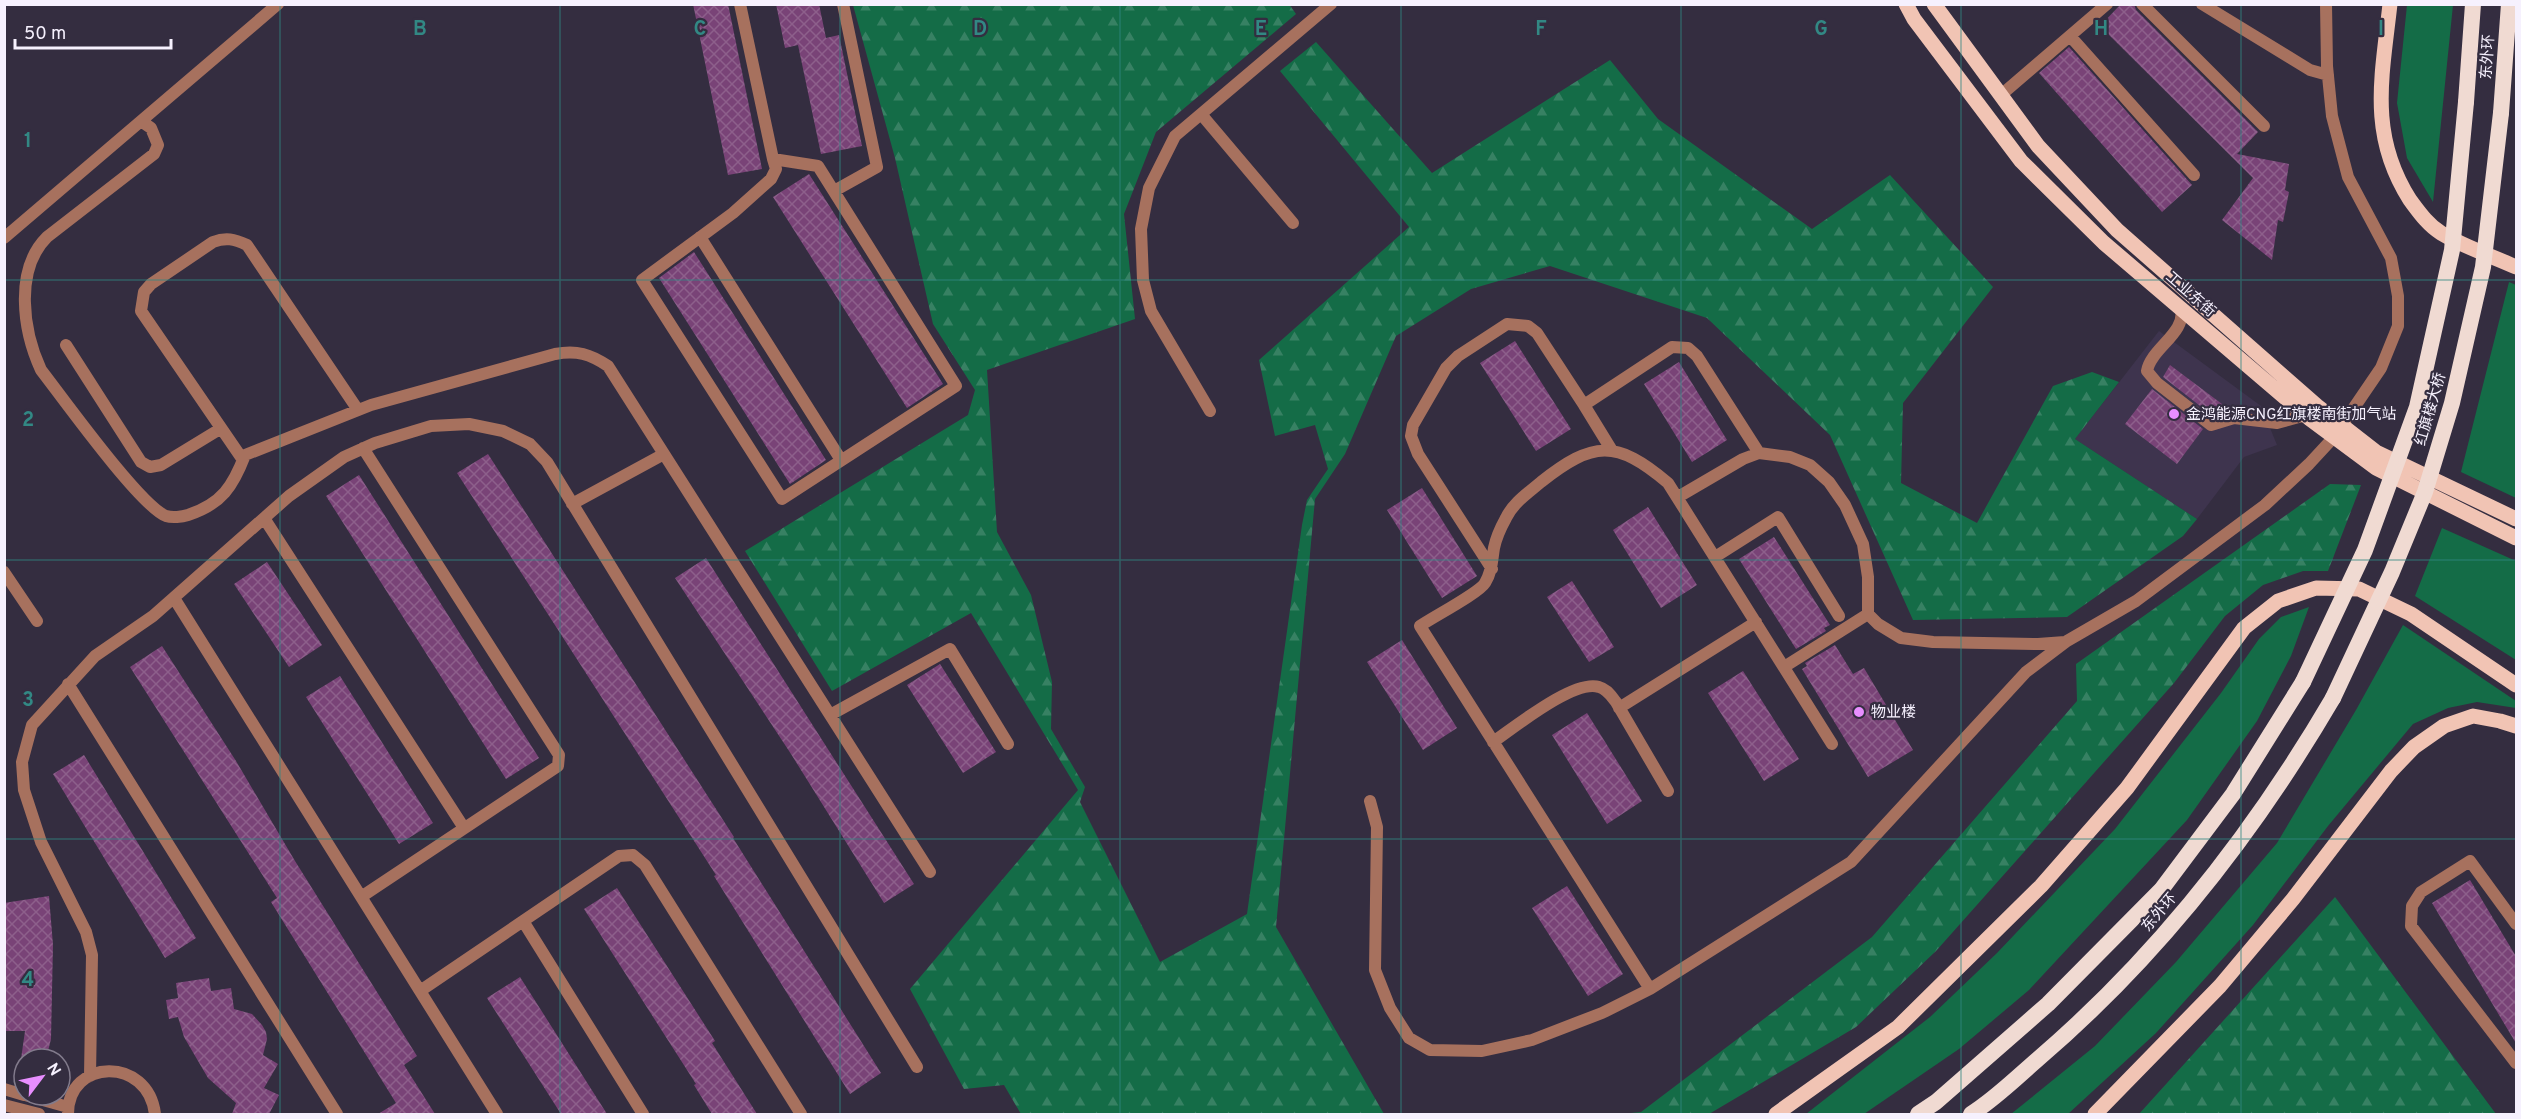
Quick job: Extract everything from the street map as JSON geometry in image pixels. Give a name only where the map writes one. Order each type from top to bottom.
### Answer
[{"type":"highway","name":"东外环","points":[[2466,102],[2473,4]]},
{"type":"highway","name":"东外环","points":[[2501,113],[2510,4]]},
{"type":"highway","name":"红旗楼大桥","points":[[1918,1114],[1936,1102],[2048,1004],[2161,890],[2233,794],[2303,682],[2365,550],[2416,407],[2452,250],[2466,102]]},
{"type":"highway","name":"红旗楼大桥","points":[[2333,698],[2392,572],[2425,492],[2452,403],[2483,267],[2501,113]]},
{"type":"highway","name":"东外环","points":[[1971,1114],[2074,1028],[2162,937],[2248,831],[2299,756],[2333,698]]},
{"type":"main road","name":"工业东街","points":[[1906,4],[1914,19],[2021,161],[2104,243],[2306,415],[2376,452],[2517,519]]},
{"type":"main road","name":"工业东街","points":[[1934,4],[2038,146],[2117,230],[2376,468],[2517,538]]},
{"type":"main road","points":[[2390,4],[2379,95],[2386,150],[2404,189],[2421,216],[2440,233],[2517,267]]},
{"type":"main road","points":[[1776,1114],[1898,1027],[2041,886],[2127,788],[2244,628],[2278,601],[2316,588],[2359,589],[2411,614],[2517,685]]},
{"type":"main road","points":[[2096,1114],[2220,986],[2293,899],[2391,771],[2414,747],[2444,726],[2473,716],[2517,726]]},
{"type":"street","points":[[4,238],[278,4]]},
{"type":"street","points":[[740,4],[773,159],[776,169],[771,179],[733,213],[642,280],[782,499],[956,386],[818,166],[773,159]]},
{"type":"street","points":[[834,191],[877,166],[843,4]]},
{"type":"street","points":[[1210,411],[1151,311],[1143,280],[1141,229],[1149,188],[1174,136],[1331,4]]},
{"type":"street","points":[[2142,4],[2264,126]]},
{"type":"street","points":[[2202,4],[2310,70],[2328,75]]},
{"type":"street","points":[[1370,801],[1377,827],[1375,970],[1390,1008],[1409,1038],[1430,1050],[1482,1051],[1532,1040],[1602,1013],[1650,989],[1851,862],[2026,672],[2067,641],[2136,602],[2265,505],[2338,431],[2381,368],[2398,326],[2398,296],[2391,258],[2348,177],[2332,116],[2328,75],[2326,4]]},
{"type":"street","points":[[2001,95],[2106,5]]},
{"type":"street","points":[[2070,36],[2194,175]]},
{"type":"street","points":[[1201,114],[1293,223]]},
{"type":"street","points":[[141,121],[151,128],[157,138],[158,145],[154,154],[47,237],[36,249],[27,269],[27,325],[31,349],[41,370],[136,490],[166,516],[182,517],[202,510],[221,498],[236,479],[245,455],[358,410],[544,357],[574,351],[592,356],[608,366],[930,872]]},
{"type":"street","points":[[699,237],[841,460]]},
{"type":"street","points":[[243,459],[220,429],[141,311],[144,292],[151,284],[213,242],[223,238],[247,245],[358,410]]},
{"type":"street","points":[[2181,308],[2183,317],[2179,325],[2149,363],[2147,371],[2157,383],[2211,425],[2234,418],[2277,423],[2306,415]]},
{"type":"street","points":[[1491,569],[1418,454],[1410,435],[1413,425],[1446,368],[1458,356],[1507,324],[1528,326],[1537,333],[1611,449]]},
{"type":"street","points":[[66,345],[141,462],[150,467],[161,465],[220,429]]},
{"type":"street","points":[[1584,405],[1672,347],[1688,348],[1697,356],[1759,453]]},
{"type":"street","points":[[90,1076],[92,955],[86,932],[41,842],[24,790],[22,762],[32,725],[95,656],[153,616],[317,474],[363,448],[430,426],[469,424],[503,431],[530,444],[548,462],[917,1067]]},
{"type":"street","points":[[361,897],[558,766],[559,755],[363,448]]},
{"type":"street","points":[[1650,989],[1420,626],[1484,585],[1491,569],[1495,546],[1506,516],[1517,502],[1567,462],[1591,452],[1611,449],[1633,456],[1668,483],[1832,744]]},
{"type":"street","points":[[1677,497],[1743,459],[1759,453],[1790,457],[1810,465],[1829,482],[1845,505],[1863,544],[1868,578],[1868,614],[1878,624],[1901,638],[1933,642],[2038,644],[2067,641]]},
{"type":"street","points":[[572,504],[664,454]]},
{"type":"street","points":[[1715,557],[1778,517],[1839,616]]},
{"type":"street","points":[[264,518],[464,828]]},
{"type":"street","points":[[4,572],[38,621]]},
{"type":"street","points":[[174,598],[497,1114]]},
{"type":"street","points":[[1784,667],[1868,614]]},
{"type":"street","points":[[1619,708],[1756,622]]},
{"type":"street","points":[[830,716],[950,649],[1008,744]]},
{"type":"street","points":[[68,684],[338,1114]]},
{"type":"street","points":[[1493,741],[1567,693],[1582,687],[1597,686],[1607,691],[1619,708],[1668,791]]},
{"type":"street","points":[[420,991],[619,856],[633,855],[645,865],[801,1114]]},
{"type":"street","points":[[2517,924],[2470,861],[2421,892],[2412,906],[2411,926],[2517,1063]]},
{"type":"street","points":[[523,921],[643,1114]]},
{"type":"street","points":[[68,1111],[73,1093],[82,1082],[90,1076],[109,1071],[124,1072],[137,1079],[148,1089],[154,1102],[155,1114]]},
{"type":"street","points":[[4,1105],[39,1114]]},
{"type":"shaded area","points":[[2159,331],[2261,406],[2277,445],[2244,457],[2197,519],[2075,439]]},
{"type":"green space","points":[[1289,4],[1296,14],[1156,132],[1124,214],[1135,319],[987,370],[997,532],[1031,595],[1052,682],[1051,729],[1085,787],[1080,802],[1160,962],[1247,914],[1302,525],[1307,500],[1328,469],[1315,425],[1275,436],[1259,360],[1409,227],[1280,71],[1316,42],[1432,173],[1610,60],[1658,119],[1812,229],[1890,175],[1993,287],[1903,403],[1901,483],[1977,523],[2053,386],[2092,372],[2119,382],[2075,439],[2197,519],[2183,536],[2067,617],[1913,620],[1830,435],[1707,318],[1550,266],[1471,289],[1396,336],[1345,454],[1315,499],[1276,927],[1384,1114],[1021,1114],[1004,1085],[964,1089],[910,989],[1078,790],[971,613],[832,691],[745,551],[968,415],[975,390],[933,324],[895,158],[853,5]]},
{"type":"green space","points":[[2407,5],[2453,5],[2433,202],[2407,158],[2397,103]]},
{"type":"green space","points":[[2509,282],[2516,285],[2516,498],[2461,472]]},
{"type":"green space","points":[[2330,484],[2361,485],[2328,571],[2303,571],[2263,585],[2225,616],[2174,683],[1936,951],[1856,1027],[1709,1114],[1621,1114],[1641,1112],[1872,937],[2077,701],[2076,664]]},
{"type":"green space","points":[[2442,528],[2516,561],[2516,660],[2415,596]]},
{"type":"green space","points":[[2309,607],[2291,656],[2257,721],[2187,820],[2029,990],[1959,1049],[1864,1114],[1806,1114],[1930,1017],[1997,953],[2115,829],[2221,693],[2259,639],[2281,617]]},
{"type":"green space","points":[[2403,625],[2516,701],[2516,708],[2477,702],[2448,708],[2413,724],[2328,826],[2253,925],[2156,1033],[2068,1114],[2011,1114],[2095,1046],[2176,962],[2277,843],[2356,710]]},
{"type":"green space","points":[[2335,897],[2496,1114],[2139,1114]]},
{"type":"building","points":[[693,4],[728,4],[762,169],[728,175]]},
{"type":"building","points":[[776,4],[819,4],[826,38],[839,35],[862,146],[821,154],[798,45],[785,48]]},
{"type":"building","points":[[2121,4],[2134,4],[2136,10],[2258,132],[2237,154],[2289,164],[2285,190],[2289,192],[2283,222],[2278,220],[2272,260],[2222,220],[2253,178],[2100,26]]},
{"type":"building","points":[[2069,47],[2192,185],[2162,212],[2039,73]]},
{"type":"building","points":[[809,174],[943,384],[907,408],[773,197]]},
{"type":"building","points":[[694,252],[826,460],[790,484],[659,278]]},
{"type":"building","points":[[1515,341],[1571,429],[1536,451],[1480,363]]},
{"type":"building","points":[[1679,362],[1727,440],[1692,462],[1644,384]]},
{"type":"building","points":[[2170,365],[2222,404],[2213,416],[2163,377]]},
{"type":"building","points":[[2152,389],[2203,429],[2177,464],[2125,424]]},
{"type":"building","points":[[488,454],[734,837],[881,1073],[850,1094],[714,876],[716,875],[457,473]]},
{"type":"building","points":[[359,475],[539,758],[506,779],[326,496]]},
{"type":"building","points":[[1422,488],[1477,576],[1442,598],[1387,510]]},
{"type":"building","points":[[1648,507],[1697,585],[1661,608],[1613,530]]},
{"type":"building","points":[[1774,537],[1830,625],[1824,628],[1826,631],[1796,649],[1739,559]]},
{"type":"building","points":[[706,558],[914,884],[884,903],[791,754],[675,578]]},
{"type":"building","points":[[267,562],[322,645],[289,667],[234,584]]},
{"type":"building","points":[[1572,581],[1614,647],[1589,662],[1547,597]]},
{"type":"building","points":[[1402,640],[1457,728],[1423,750],[1367,662]]},
{"type":"building","name":"物业楼","points":[[1835,645],[1853,674],[1864,668],[1913,750],[1868,777],[1802,669],[1807,666],[1805,663]]},
{"type":"building","points":[[162,646],[236,761],[295,861],[417,1056],[404,1065],[435,1114],[378,1114],[396,1103],[271,902],[277,898],[130,667]]},
{"type":"building","points":[[940,664],[996,752],[963,773],[907,685]]},
{"type":"building","points":[[1743,671],[1799,759],[1764,781],[1708,693]]},
{"type":"building","points":[[340,676],[433,823],[399,844],[306,697]]},
{"type":"building","points":[[1587,713],[1642,801],[1607,824],[1552,735]]},
{"type":"building","points":[[84,755],[196,938],[165,958],[53,774]]},
{"type":"building","points":[[2470,880],[2517,958],[2517,1045],[2432,903]]},
{"type":"building","points":[[1567,886],[1623,974],[1588,996],[1532,908]]},
{"type":"building","points":[[617,888],[715,1041],[712,1043],[757,1114],[712,1114],[694,1085],[696,1084],[584,909]]},
{"type":"building","points":[[49,896],[53,945],[49,1047],[23,1047],[25,1031],[4,1031],[4,903]]},
{"type":"building","points":[[520,977],[607,1114],[561,1114],[487,998]]},
{"type":"building","points":[[209,978],[211,991],[231,988],[234,1009],[252,1014],[266,1032],[267,1039],[263,1055],[278,1064],[264,1088],[279,1095],[269,1114],[232,1114],[236,1103],[208,1078],[184,1037],[178,1017],[169,1019],[166,1000],[178,998],[176,983]]},
{"type":"place","name":"金鸿能源CNG红旗楼南街加气站","points":[[2174,414]]},
{"type":"place","name":"物业楼","points":[[1859,712]]}]
